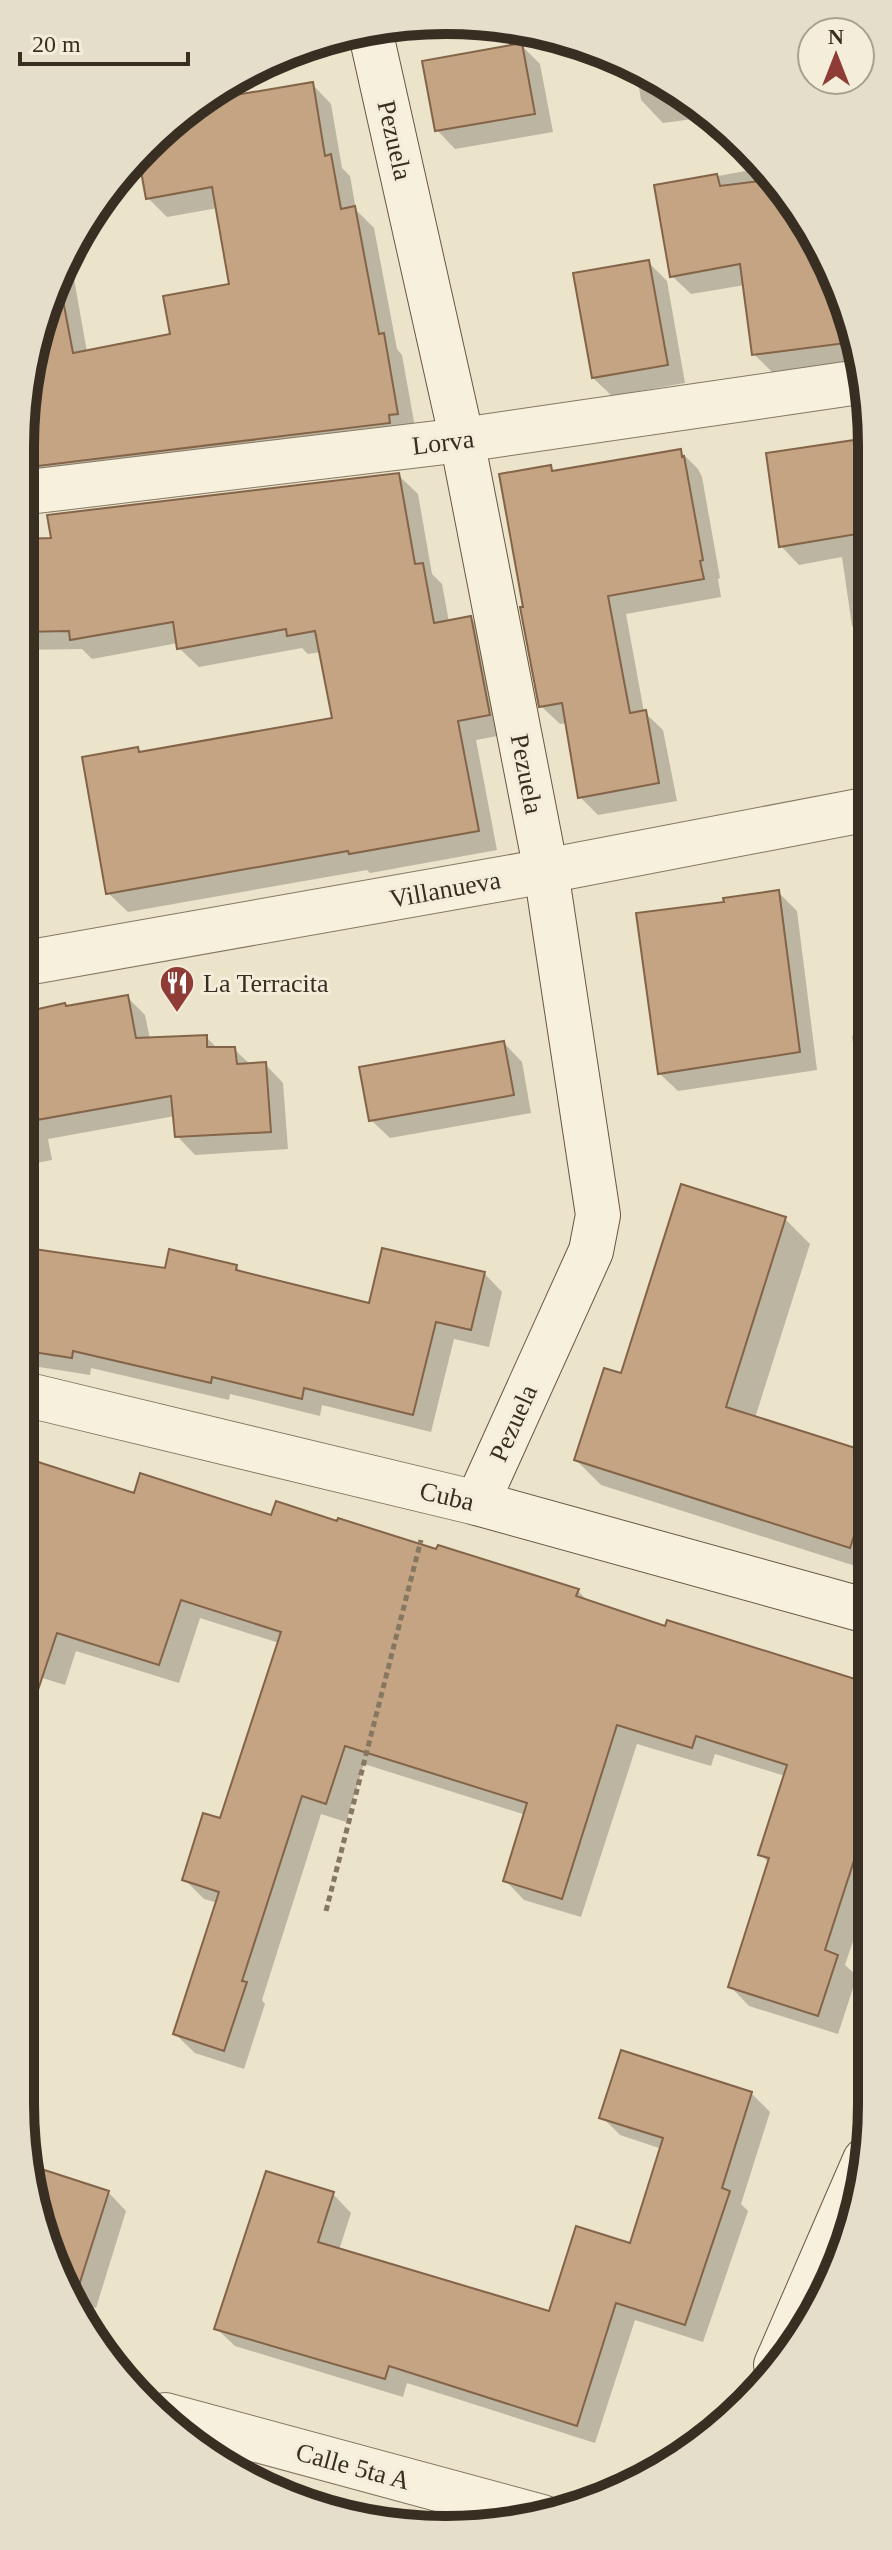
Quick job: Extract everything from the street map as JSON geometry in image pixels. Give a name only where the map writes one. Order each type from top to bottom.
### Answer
[{"type":"street","name":"Pezuela","points":[[372,41],[462,440],[546,871],[598,1215],[591,1251],[477,1503]]},
{"type":"street","name":"Lorva","points":[[34,491],[462,440],[853,383]]},
{"type":"street","name":"Villanueva","points":[[34,962],[546,871],[858,811]]},
{"type":"street","name":"Cuba","points":[[34,1396],[477,1503],[858,1608]]},
{"type":"street","points":[[792,2328],[845,2206]]},
{"type":"street","name":"Calle 5ta A","points":[[180,2419],[515,2510]]},
{"type":"path","points":[[326,1911],[432,1493]]},
{"type":"building","points":[[522,43],[535,114],[435,131],[422,61]]},
{"type":"building","points":[[313,82],[325,156],[331,154],[341,209],[355,206],[379,334],[384,333],[398,414],[389,415],[390,423],[38,466],[34,444],[38,392],[48,339],[62,296],[73,353],[170,334],[163,296],[229,284],[212,187],[146,199],[141,169],[174,136],[228,96]]},
{"type":"building","points":[[717,174],[720,186],[761,181],[789,217],[816,264],[845,343],[752,355],[740,264],[670,277],[654,185]]},
{"type":"building","points":[[649,260],[668,365],[592,378],[573,273]]},
{"type":"building","points":[[858,440],[858,534],[779,547],[766,453]]},
{"type":"building","points":[[681,449],[704,579],[608,596],[630,713],[646,710],[659,783],[578,798],[562,703],[539,707],[499,474],[551,465],[552,471]]},
{"type":"building","points":[[399,473],[415,564],[423,563],[434,623],[471,616],[490,715],[458,721],[479,831],[106,894],[82,757],[138,747],[139,752],[332,718],[315,631],[287,636],[286,629],[177,649],[173,622],[70,640],[69,631],[34,632],[34,539],[51,538],[47,515]]},
{"type":"building","points":[[779,890],[800,1052],[658,1074],[636,913],[724,902],[723,898]]},
{"type":"building","points":[[128,995],[136,1038],[207,1035],[207,1047],[235,1047],[237,1064],[266,1062],[271,1132],[175,1137],[171,1096],[34,1120],[34,1010],[65,1003],[66,1006]]},
{"type":"building","points":[[504,1041],[514,1095],[369,1121],[359,1067]]},
{"type":"building","points":[[681,1184],[786,1217],[726,1407],[858,1449],[858,1524],[850,1548],[574,1460],[604,1368],[621,1373]]},
{"type":"building","points":[[382,1248],[485,1272],[471,1330],[436,1322],[413,1415],[304,1388],[302,1399],[212,1377],[211,1383],[73,1351],[72,1358],[34,1352],[34,1249],[165,1268],[169,1249],[237,1265],[236,1270],[369,1303]]},
{"type":"building","points":[[34,1461],[134,1493],[140,1473],[271,1515],[276,1501],[436,1549],[438,1545],[579,1589],[576,1596],[665,1626],[667,1620],[858,1680],[858,1848],[825,1950],[838,1955],[818,2016],[728,1987],[769,1858],[758,1855],[787,1765],[696,1736],[692,1748],[617,1725],[562,1899],[503,1881],[527,1803],[345,1746],[326,1804],[302,1796],[242,1981],[247,1982],[224,2051],[173,2034],[219,1892],[182,1880],[203,1813],[220,1818],[281,1632],[181,1600],[159,1665],[57,1633],[34,1702]]},
{"type":"building","points":[[621,2050],[752,2092],[722,2188],[730,2191],[685,2325],[616,2303],[577,2426],[389,2366],[385,2379],[214,2329],[266,2171],[334,2192],[318,2242],[549,2311],[576,2226],[630,2243],[663,2138],[599,2118]]},
{"type":"building","points":[[40,2168],[109,2191],[78,2289],[48,2211]]},
{"type":"place","name":"La Terracita","points":[[177,1014]]}]
